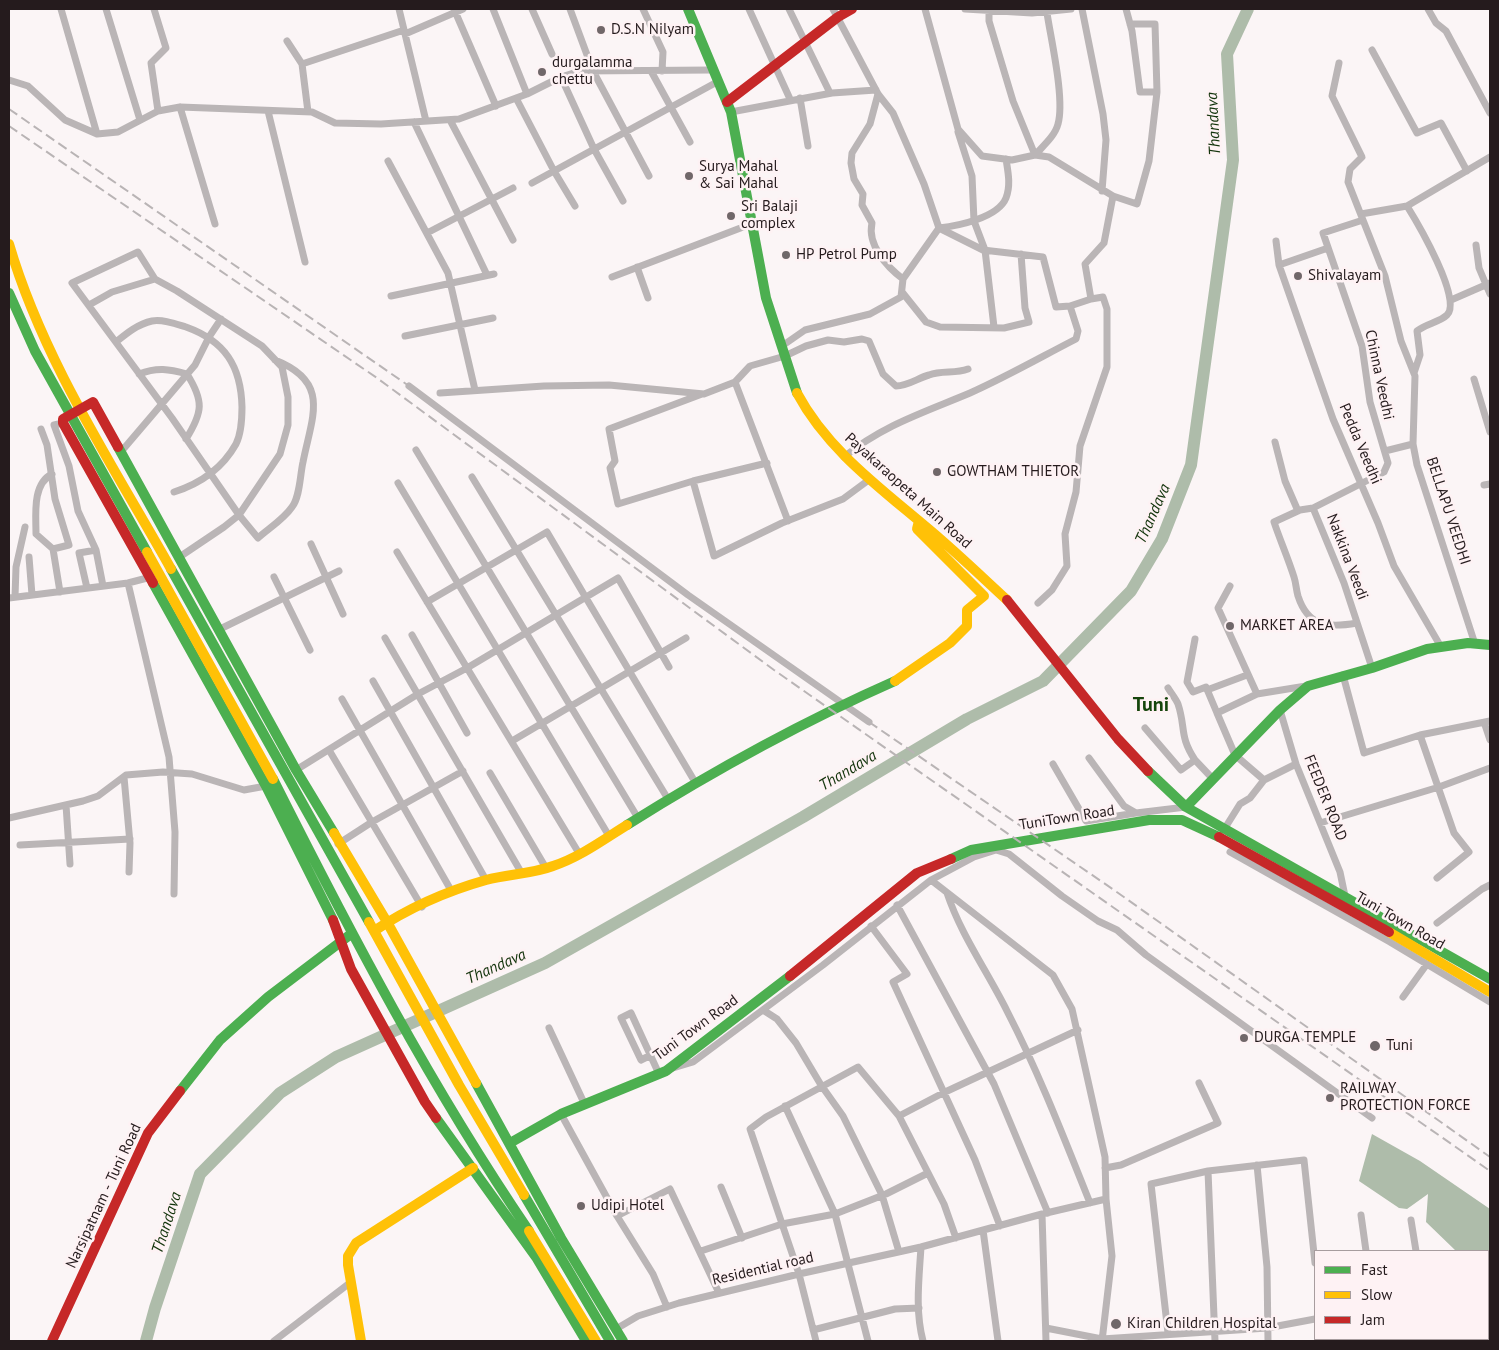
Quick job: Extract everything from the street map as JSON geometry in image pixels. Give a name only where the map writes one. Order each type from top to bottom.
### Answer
[{"type":"main road","name":"Payakaraopeta Main Road","points":[[688,9],[716,82],[728,107],[766,298],[797,394],[820,429],[844,457],[919,521],[1018,611],[1136,759],[1186,807],[1490,979]]},
{"type":"main road","points":[[728,107],[774,67],[806,43],[835,13],[852,9]]},
{"type":"main road","points":[[9,244],[22,289],[36,323],[72,393],[459,1086],[610,1341]]},
{"type":"main road","points":[[10,299],[60,397],[259,751],[351,934],[440,1094],[483,1164],[530,1233],[596,1341]]},
{"type":"main road","points":[[586,1341],[536,1257],[425,1102],[351,969],[342,940],[266,786],[151,577],[63,423],[63,419],[93,402],[296,770],[338,844],[387,922],[561,1238],[623,1341]]},
{"type":"main road","points":[[374,931],[387,922],[452,892],[486,880],[546,868],[580,855],[695,782],[843,704],[902,678],[950,643],[968,626],[967,610],[984,596],[917,530],[919,521]]},
{"type":"main road","points":[[1186,807],[1234,755],[1280,710],[1308,686],[1372,668],[1427,649],[1476,644],[1490,645]]},
{"type":"main road","name":"TuniTown Road","points":[[855,923],[917,872],[971,850],[1149,820],[1182,820],[1234,844],[1293,877]]},
{"type":"main road","name":"Tuni Town Road","points":[[1293,877],[1428,954],[1490,992]]},
{"type":"main road","name":"Tuni Town Road","points":[[510,1143],[562,1114],[662,1072],[749,1009],[855,923]]},
{"type":"main road","name":"Narsipatnam - Tuni Road","points":[[52,1341],[148,1133],[220,1040],[268,997],[351,934]]},
{"type":"main road","points":[[361,1341],[348,1256],[356,1243],[473,1168]]},
{"type":"street","points":[[61,9],[97,134]]},
{"type":"street","points":[[106,9],[140,120]]},
{"type":"street","points":[[154,9],[166,48],[151,63],[158,112]]},
{"type":"street","points":[[399,9],[426,121]]},
{"type":"street","points":[[492,9],[527,94]]},
{"type":"street","points":[[532,9],[552,54]]},
{"type":"street","points":[[570,9],[593,71],[649,176]]},
{"type":"street","points":[[643,9],[663,52],[662,71]]},
{"type":"street","points":[[748,9],[790,100]]},
{"type":"street","points":[[789,9],[830,93]]},
{"type":"street","points":[[925,9],[972,176],[974,220],[985,250],[994,327]]},
{"type":"street","points":[[965,9],[1047,13],[1071,9]]},
{"type":"street","points":[[1082,9],[1103,114],[1106,140],[1102,191]]},
{"type":"street","points":[[1126,9],[1140,92],[1157,92]]},
{"type":"street","points":[[1428,9],[1436,23],[1446,31],[1490,113]]},
{"type":"street","points":[[302,64],[404,32],[458,10],[496,106]]},
{"type":"street","points":[[989,10],[989,21],[1013,101],[1036,155]]},
{"type":"street","points":[[835,13],[877,92],[893,113],[924,184],[939,228],[985,250],[1042,257],[1056,307],[1070,306],[1103,297],[1107,309],[1107,366],[1080,446],[1076,492],[1065,534],[1067,566],[1052,590],[1038,603]]},
{"type":"street","points":[[1036,155],[1054,134],[1058,124],[1060,101],[1047,13]]},
{"type":"street","points":[[958,129],[982,156],[1006,159],[1036,155],[1049,157],[1102,191],[1137,204],[1149,161],[1154,103],[1157,92],[1155,24],[1130,24]]},
{"type":"street","points":[[287,41],[302,64],[308,112]]},
{"type":"street","points":[[1372,50],[1417,133],[1441,123],[1467,171]]},
{"type":"street","name":"BELLAPU VEEDHI","points":[[1339,63],[1332,96],[1362,157],[1350,169],[1348,182],[1385,276],[1402,341],[1414,373],[1416,391],[1413,444],[1417,465],[1476,644]]},
{"type":"street","points":[[9,80],[28,86],[64,120],[97,134],[118,132],[158,112],[180,107],[308,112],[335,123],[381,124],[450,120],[459,119],[496,106],[580,71],[712,70]]},
{"type":"street","points":[[651,71],[690,142]]},
{"type":"street","points":[[561,78],[594,149],[623,201]]},
{"type":"street","points":[[532,182],[716,82]]},
{"type":"street","points":[[728,107],[830,93],[877,92]]},
{"type":"street","points":[[877,92],[870,124],[852,153],[851,163],[854,179],[863,194],[862,205],[872,223],[870,231],[872,240],[889,268],[903,280]]},
{"type":"street","points":[[516,98],[554,171],[575,206]]},
{"type":"street","points":[[800,98],[808,146]]},
{"type":"street","points":[[180,107],[215,224]]},
{"type":"street","points":[[268,111],[304,262]]},
{"type":"street","points":[[450,120],[513,240]]},
{"type":"street","points":[[391,296],[491,275],[459,216],[414,122]]},
{"type":"street","points":[[1279,265],[1328,248],[1323,233],[1362,217],[1407,206],[1490,157]]},
{"type":"street","points":[[783,351],[805,330],[870,314],[901,297],[903,280],[939,228],[966,224],[988,214],[1005,200],[1009,183],[1006,159]]},
{"type":"street","points":[[388,161],[448,273],[475,390]]},
{"type":"street","points":[[426,233],[513,188]]},
{"type":"street","points":[[1091,299],[1085,264],[1104,242],[1113,196]]},
{"type":"street","points":[[1407,206],[1445,280],[1451,300],[1451,309],[1447,315],[1417,331],[1420,356],[1414,373]]},
{"type":"street","points":[[612,277],[752,224]]},
{"type":"street","name":"Pedda Veedhi","points":[[1276,241],[1279,265],[1333,419],[1394,566],[1441,647]]},
{"type":"street","points":[[1476,245],[1479,268],[1489,283],[1490,294]]},
{"type":"street","name":"Chinna Veedhi","points":[[1328,248],[1362,346],[1370,402],[1385,451]]},
{"type":"street","points":[[178,558],[239,515],[280,454],[288,425],[288,397],[282,367],[275,360],[262,346],[177,291],[155,279],[138,252],[72,283],[162,404],[239,515],[258,538],[293,507],[311,433],[314,395],[306,379],[290,366],[275,360]]},
{"type":"street","points":[[902,292],[926,322],[940,326],[1004,328],[1029,322],[1025,308],[1021,254]]},
{"type":"street","points":[[637,267],[648,298]]},
{"type":"street","points":[[89,305],[112,292],[155,279]]},
{"type":"street","points":[[1451,300],[1489,283]]},
{"type":"street","points":[[844,457],[862,442],[902,420],[971,392],[1076,339],[1078,331],[1070,306]]},
{"type":"street","points":[[405,336],[493,318]]},
{"type":"street","points":[[120,453],[195,365],[209,337],[221,320]]},
{"type":"street","points":[[116,342],[133,328],[153,321],[174,323],[204,333],[222,349],[234,364],[242,386],[242,419],[236,444],[211,474],[196,484],[174,492]]},
{"type":"street","points":[[768,463],[618,504],[610,468],[614,462],[609,429],[735,382],[750,366],[783,351],[828,340],[844,342],[862,339],[869,341],[882,374],[896,386],[902,386],[930,374],[958,373],[968,369]]},
{"type":"street","points":[[139,374],[153,369],[187,374],[197,390],[200,405],[198,419],[186,438]]},
{"type":"street","points":[[1474,379],[1490,432]]},
{"type":"street","points":[[735,382],[768,463],[788,521]]},
{"type":"street","points":[[409,386],[688,594],[869,722]]},
{"type":"street","points":[[440,393],[544,386],[609,386],[704,394]]},
{"type":"street","points":[[63,423],[54,425],[70,466],[78,512],[96,550],[103,586]]},
{"type":"street","points":[[40,429],[47,445],[55,499],[69,545],[79,553],[87,588]]},
{"type":"street","points":[[1275,442],[1285,482],[1298,511]]},
{"type":"street","points":[[1385,451],[1413,444]]},
{"type":"street","points":[[416,450],[638,818]]},
{"type":"street","name":"Nakkina Veedi","points":[[1372,668],[1344,583],[1313,508],[1384,472],[1388,463],[1385,451]]},
{"type":"street","points":[[52,474],[46,477],[36,498],[36,534],[53,549],[60,592]]},
{"type":"street","points":[[472,476],[668,799]]},
{"type":"street","points":[[693,482],[714,556],[788,521],[843,499],[870,479]]},
{"type":"street","points":[[398,483],[609,836]]},
{"type":"street","points":[[1313,508],[1298,511],[1274,522],[1305,611],[1318,622],[1328,626],[1357,623]]},
{"type":"street","points":[[25,526],[16,566],[12,597],[128,583],[151,577]]},
{"type":"street","points":[[428,602],[547,532],[695,782]]},
{"type":"street","points":[[311,544],[343,614]]},
{"type":"street","points":[[53,549],[69,545]]},
{"type":"street","points":[[79,553],[96,550]]},
{"type":"street","points":[[397,552],[580,855]]},
{"type":"street","points":[[29,557],[32,595]]},
{"type":"street","points":[[218,630],[284,596],[339,571]]},
{"type":"street","points":[[274,577],[310,650]]},
{"type":"street","points":[[296,770],[360,732],[418,694],[467,668],[618,578],[669,666]]},
{"type":"street","points":[[128,583],[170,757],[169,773],[175,832],[174,894]]},
{"type":"street","points":[[1230,586],[1218,608],[1257,694]]},
{"type":"street","points":[[412,635],[467,733]]},
{"type":"street","points":[[385,638],[521,872]]},
{"type":"street","points":[[512,741],[686,638]]},
{"type":"street","points":[[1195,639],[1187,682],[1193,692],[1206,687],[1234,755],[1264,780]]},
{"type":"street","points":[[1208,690],[1247,675]]},
{"type":"street","points":[[1343,675],[1364,753],[1420,735],[1487,721],[1490,740]]},
{"type":"street","points":[[373,681],[486,880]]},
{"type":"street","points":[[1217,713],[1257,694],[1308,686]]},
{"type":"street","points":[[1168,688],[1178,704],[1182,734],[1186,747],[1194,760],[1213,779]]},
{"type":"street","points":[[342,700],[452,892]]},
{"type":"street","name":"FEEDER ROAD","points":[[1280,710],[1296,764],[1340,872],[1345,896]]},
{"type":"street","points":[[1145,728],[1181,770],[1194,760]]},
{"type":"street","points":[[1420,735],[1454,833],[1469,852],[1437,878]]},
{"type":"street","points":[[329,750],[422,907]]},
{"type":"street","points":[[1089,758],[1124,806],[1136,813]]},
{"type":"street","points":[[1053,764],[1086,821],[1186,807]]},
{"type":"street","points":[[1225,828],[1240,804],[1250,798],[1264,780],[1296,764]]},
{"type":"street","points":[[1320,823],[1439,787],[1490,768]]},
{"type":"street","points":[[338,844],[372,822],[463,771]]},
{"type":"street","points":[[490,773],[546,868]]},
{"type":"street","points":[[9,818],[98,796],[126,775],[192,774],[244,790],[266,786]]},
{"type":"street","points":[[124,777],[130,839],[129,872]]},
{"type":"street","points":[[66,805],[70,864]]},
{"type":"street","points":[[20,845],[130,839]]},
{"type":"street","points":[[651,1055],[641,1060],[621,1018],[631,1013],[651,1055],[662,1072],[693,1062],[823,965],[870,926],[931,880],[974,857],[996,850],[1009,854],[1062,896],[1098,921],[1117,930],[1146,955],[1372,1118]]},
{"type":"street","points":[[1230,852],[1428,964],[1490,1002]]},
{"type":"street","points":[[931,880],[1053,975],[1072,1009],[1105,1157],[1106,1199],[1112,1256],[1102,1340]]},
{"type":"street","points":[[1438,923],[1482,888],[1490,885]]},
{"type":"street","points":[[946,892],[956,920],[1007,1010],[1053,1107],[1090,1203]]},
{"type":"street","points":[[897,905],[987,1072],[1045,1214],[1046,1341]]},
{"type":"street","points":[[870,926],[907,974],[892,982],[975,1160],[1000,1226]]},
{"type":"street","points":[[1403,997],[1428,964]]},
{"type":"street","points":[[763,1010],[778,1019],[843,1116],[882,1195],[899,1252]]},
{"type":"street","points":[[549,1028],[585,1105]]},
{"type":"street","points":[[899,1116],[943,1092],[1078,1030]]},
{"type":"street","points":[[816,1341],[799,1274],[750,1129],[821,1085],[858,1067],[899,1116],[944,1204],[956,1238]]},
{"type":"street","points":[[1105,1168],[1121,1166],[1218,1123],[1199,1083]]},
{"type":"street","points":[[785,1106],[835,1214],[847,1263],[864,1318],[868,1341]]},
{"type":"street","points":[[562,1114],[617,1216],[654,1274],[667,1307]]},
{"type":"street","points":[[1168,1333],[1150,1184],[1208,1171],[1304,1160],[1314,1254]]},
{"type":"street","points":[[1257,1165],[1267,1267],[1268,1341]]},
{"type":"street","points":[[1208,1171],[1215,1341]]},
{"type":"street","points":[[701,1251],[782,1224],[835,1214],[882,1195],[928,1173]]},
{"type":"street","points":[[721,1187],[742,1238]]},
{"type":"street","points":[[617,1216],[670,1189],[701,1251],[719,1293]]},
{"type":"street","name":"Residential road","points":[[616,1329],[638,1316],[719,1293],[921,1248],[983,1230],[1106,1199]]},
{"type":"street","points":[[1361,1215],[1366,1250]]},
{"type":"street","points":[[1411,1220],[1416,1250]]},
{"type":"street","points":[[983,1230],[998,1341]]},
{"type":"street","points":[[921,1248],[919,1327],[923,1341]]},
{"type":"street","points":[[274,1341],[351,1282]]},
{"type":"street","points":[[813,1330],[895,1309],[919,1308]]},
{"type":"street","points":[[1046,1328],[1102,1340],[1168,1333],[1267,1328],[1314,1319]]},
{"type":"shaded area","points":[[1372,1134],[1420,1161],[1490,1209],[1490,1271],[1489,1250],[1455,1250],[1426,1222],[1428,1194],[1407,1209],[1399,1208],[1359,1181]]},
{"type":"waterway","name":"Thandava","points":[[146,1341],[155,1308],[200,1174],[280,1093],[336,1057],[545,963],[803,817],[967,719],[1043,681],[1131,591],[1162,539],[1191,465],[1233,160],[1227,54],[1248,9]]},
{"type":"railway","points":[[9,109],[409,386]]},
{"type":"railway","points":[[9,126],[377,378],[774,670],[1490,1171]]},
{"type":"railway","points":[[869,722],[1114,890],[1490,1157]]},
{"type":"traffic: fast","points":[[688,9],[731,112],[766,298],[797,393]]},
{"type":"traffic: fast","points":[[9,293],[35,351],[147,552]]},
{"type":"traffic: fast","points":[[118,447],[296,770],[334,833]]},
{"type":"traffic: fast","points":[[171,569],[369,922]]},
{"type":"traffic: fast","points":[[153,583],[266,786],[333,920]]},
{"type":"traffic: fast","points":[[1186,807],[1280,710],[1308,686],[1372,668],[1427,649],[1468,643],[1490,645]]},
{"type":"traffic: fast","points":[[627,825],[692,785],[758,748],[826,713],[895,681]]},
{"type":"traffic: fast","points":[[1148,771],[1186,807],[1490,979]]},
{"type":"traffic: fast","points":[[273,779],[362,952],[426,1066],[493,1177],[529,1231]]},
{"type":"traffic: fast","points":[[951,859],[971,850],[1149,820],[1182,820],[1219,837]]},
{"type":"traffic: fast","points":[[180,1091],[220,1040],[268,997],[351,934]]},
{"type":"traffic: fast","points":[[510,1143],[561,1114],[666,1071],[790,976]]},
{"type":"traffic: fast","points":[[476,1083],[561,1238],[623,1341]]},
{"type":"traffic: fast","points":[[436,1118],[536,1257],[586,1341]]},
{"type":"traffic: fast","points":[[524,1195],[610,1341]]},
{"type":"traffic: slow","points":[[9,244],[23,287],[40,329],[60,370],[103,451],[171,569]]},
{"type":"traffic: slow","points":[[797,393],[824,433],[857,468],[941,539],[1007,600]]},
{"type":"traffic: slow","points":[[895,681],[950,643],[967,626],[967,610],[984,596],[917,529],[919,521]]},
{"type":"traffic: slow","points":[[147,552],[273,779]]},
{"type":"traffic: slow","points":[[374,931],[428,901],[457,890],[486,880],[545,869],[573,858],[627,825]]},
{"type":"traffic: slow","points":[[334,833],[387,922],[476,1083]]},
{"type":"traffic: slow","points":[[369,922],[459,1085],[524,1195]]},
{"type":"traffic: slow","points":[[1389,932],[1490,992]]},
{"type":"traffic: slow","points":[[361,1341],[348,1265],[348,1256],[356,1243],[473,1168]]},
{"type":"traffic: slow","points":[[529,1231],[596,1341]]},
{"type":"traffic: jam","points":[[727,102],[838,17],[852,9]]},
{"type":"traffic: jam","points":[[118,447],[93,402],[63,419],[63,423],[153,583]]},
{"type":"traffic: jam","points":[[1007,600],[1118,739],[1148,771]]},
{"type":"traffic: jam","points":[[1219,837],[1389,932]]},
{"type":"traffic: jam","points":[[790,976],[917,873],[951,859]]},
{"type":"traffic: jam","points":[[333,920],[351,969],[425,1102],[436,1118]]},
{"type":"traffic: jam","points":[[52,1341],[148,1133],[180,1091]]},
{"type":"place","name":"D.S.N Nilyam","points":[[601,30]]},
{"type":"place","name":"durgalamma chettu","points":[[542,72]]},
{"type":"place","name":"Surya Mahal & Sai Mahal","points":[[689,176]]},
{"type":"place","name":"Sri Balaji complex","points":[[731,216]]},
{"type":"place","name":"HP Petrol Pump","points":[[786,255]]},
{"type":"place","name":"Shivalayam","points":[[1298,276]]},
{"type":"place","name":"GOWTHAM THIETOR","points":[[937,472]]},
{"type":"place","name":"MARKET AREA","points":[[1230,626]]},
{"type":"place","name":"DURGA TEMPLE","points":[[1244,1038]]},
{"type":"place","name":"Tuni","points":[[1375,1046]]},
{"type":"place","name":"RAILWAY PROTECTION FORCE","points":[[1330,1098]]},
{"type":"place","name":"Udipi Hotel","points":[[581,1206]]},
{"type":"place","name":"Kiran Children Hospital","points":[[1116,1324]]},
{"type":"district","name":"Tuni","points":[[1151,705]]}]
